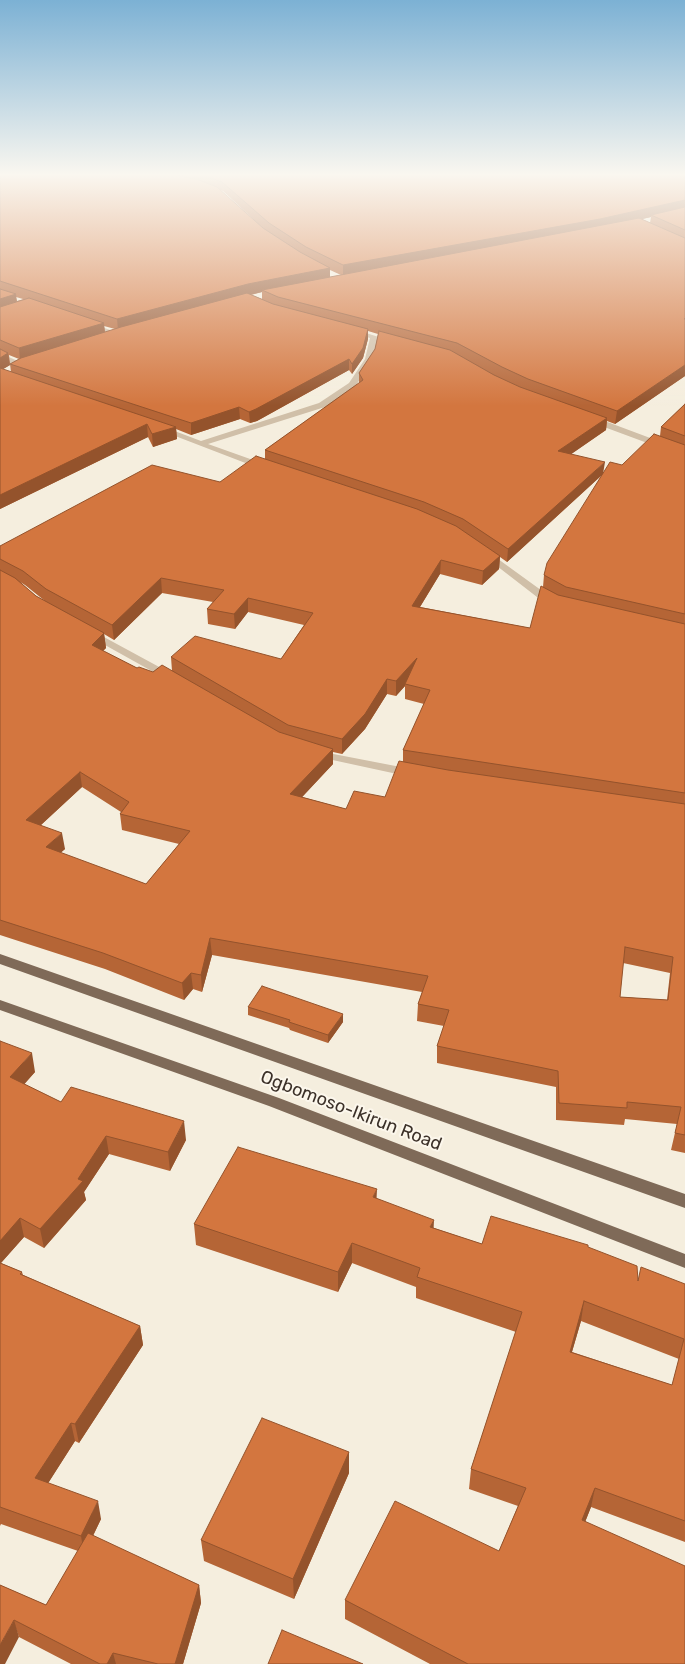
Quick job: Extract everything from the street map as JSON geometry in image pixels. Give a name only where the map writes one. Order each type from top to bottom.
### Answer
[{"type":"main road","name":"Ogbomoso-Ikirun Road","points":[[0,959],[685,1200]]},
{"type":"main road","name":"Ogbomoso-Ikirun Road","points":[[0,1005],[274,1102],[685,1261]]},
{"type":"street","points":[[83,322],[118,334]]},
{"type":"street","points":[[347,330],[400,344]]},
{"type":"street","points":[[102,339],[127,331]]},
{"type":"street","points":[[202,443],[322,405],[335,398],[352,385],[369,359],[374,347],[374,337]]},
{"type":"street","points":[[0,354],[19,365]]},
{"type":"street","points":[[11,370],[27,363]]},
{"type":"street","points":[[578,415],[685,454]]},
{"type":"street","points":[[147,425],[202,443],[276,472]]},
{"type":"street","points":[[480,550],[541,595],[561,605]]},
{"type":"street","points":[[77,626],[179,683]]},
{"type":"street","points":[[310,752],[419,775]]},
{"type":"building","points":[[0,251],[298,251],[330,268],[248,284],[117,319],[0,281]]},
{"type":"building","points":[[314,251],[423,251],[343,265]]},
{"type":"building","points":[[468,251],[685,251],[685,365],[617,411],[528,379],[457,343],[278,297],[262,290]]},
{"type":"building","points":[[0,289],[16,294],[0,299]]},
{"type":"building","points":[[247,293],[273,304],[368,329],[363,348],[352,364],[349,359],[256,409],[249,412],[239,407],[191,423],[10,364],[21,358],[121,327]]},
{"type":"building","points":[[29,298],[104,323],[19,348],[0,340],[0,307]]},
{"type":"building","points":[[379,331],[450,350],[494,375],[520,387],[607,418],[558,451],[605,462],[508,549],[463,519],[424,502],[265,450],[363,380],[359,373],[375,349]]},
{"type":"building","points":[[0,349],[8,353],[0,358]]},
{"type":"building","points":[[0,368],[176,427],[152,434],[147,424],[0,495]]},
{"type":"building","points":[[685,404],[685,436],[661,427]]},
{"type":"building","points":[[654,434],[685,445],[685,614],[566,587],[544,575],[547,563],[610,462],[622,465]]},
{"type":"building","points":[[256,456],[417,509],[456,526],[500,556],[483,571],[441,560],[412,606],[530,628],[541,586],[558,595],[685,624],[685,793],[403,750],[430,690],[405,684],[417,658],[396,681],[387,679],[365,714],[342,739],[288,725],[171,657],[195,636],[281,659],[313,613],[248,598],[234,614],[207,609],[224,590],[161,578],[112,625],[46,589],[23,571],[0,559],[0,546],[152,465],[220,482]]},
{"type":"building","points":[[0,570],[15,578],[36,596],[104,633],[92,645],[137,668],[153,672],[162,665],[279,732],[333,749],[290,794],[346,809],[354,791],[385,797],[399,761],[448,770],[685,804],[685,1135],[675,1133],[681,1107],[627,1102],[627,1108],[559,1103],[558,1071],[437,1046],[449,1010],[418,1004],[428,976],[210,938],[201,975],[191,973],[182,983],[103,953],[0,920]],"holes":[[[80,772],[129,802],[120,814],[190,831],[146,884],[46,847],[62,833],[26,820]],[[625,947],[673,957],[668,1000],[620,997]]]},
{"type":"building","points":[[262,986],[343,1014],[328,1035],[289,1022],[290,1020],[248,1007]]},
{"type":"building","points":[[0,1041],[32,1053],[10,1077],[61,1102],[71,1087],[184,1121],[168,1152],[106,1136],[78,1179],[83,1181],[40,1229],[20,1218],[0,1241]]},
{"type":"building","points":[[238,1147],[377,1189],[373,1197],[434,1220],[430,1227],[482,1244],[491,1216],[588,1245],[588,1247],[637,1266],[638,1281],[641,1267],[685,1284],[685,1521],[595,1488],[582,1520],[685,1566],[685,1664],[468,1664],[345,1600],[395,1501],[499,1551],[526,1488],[471,1469],[522,1312],[417,1277],[420,1268],[352,1243],[338,1272],[194,1224]],"holes":[[[584,1301],[684,1339],[672,1385],[570,1352]]]},
{"type":"building","points":[[0,1263],[22,1272],[20,1274],[140,1326],[75,1424],[71,1423],[35,1478],[98,1501],[81,1536],[0,1507]]},
{"type":"building","points":[[262,1418],[349,1452],[293,1579],[201,1540]]},
{"type":"building","points":[[88,1533],[199,1585],[175,1664],[158,1664],[113,1653],[107,1664],[100,1664],[14,1620],[0,1645],[0,1585],[46,1605]]},
{"type":"building","points":[[282,1630],[363,1664],[268,1664]]}]
